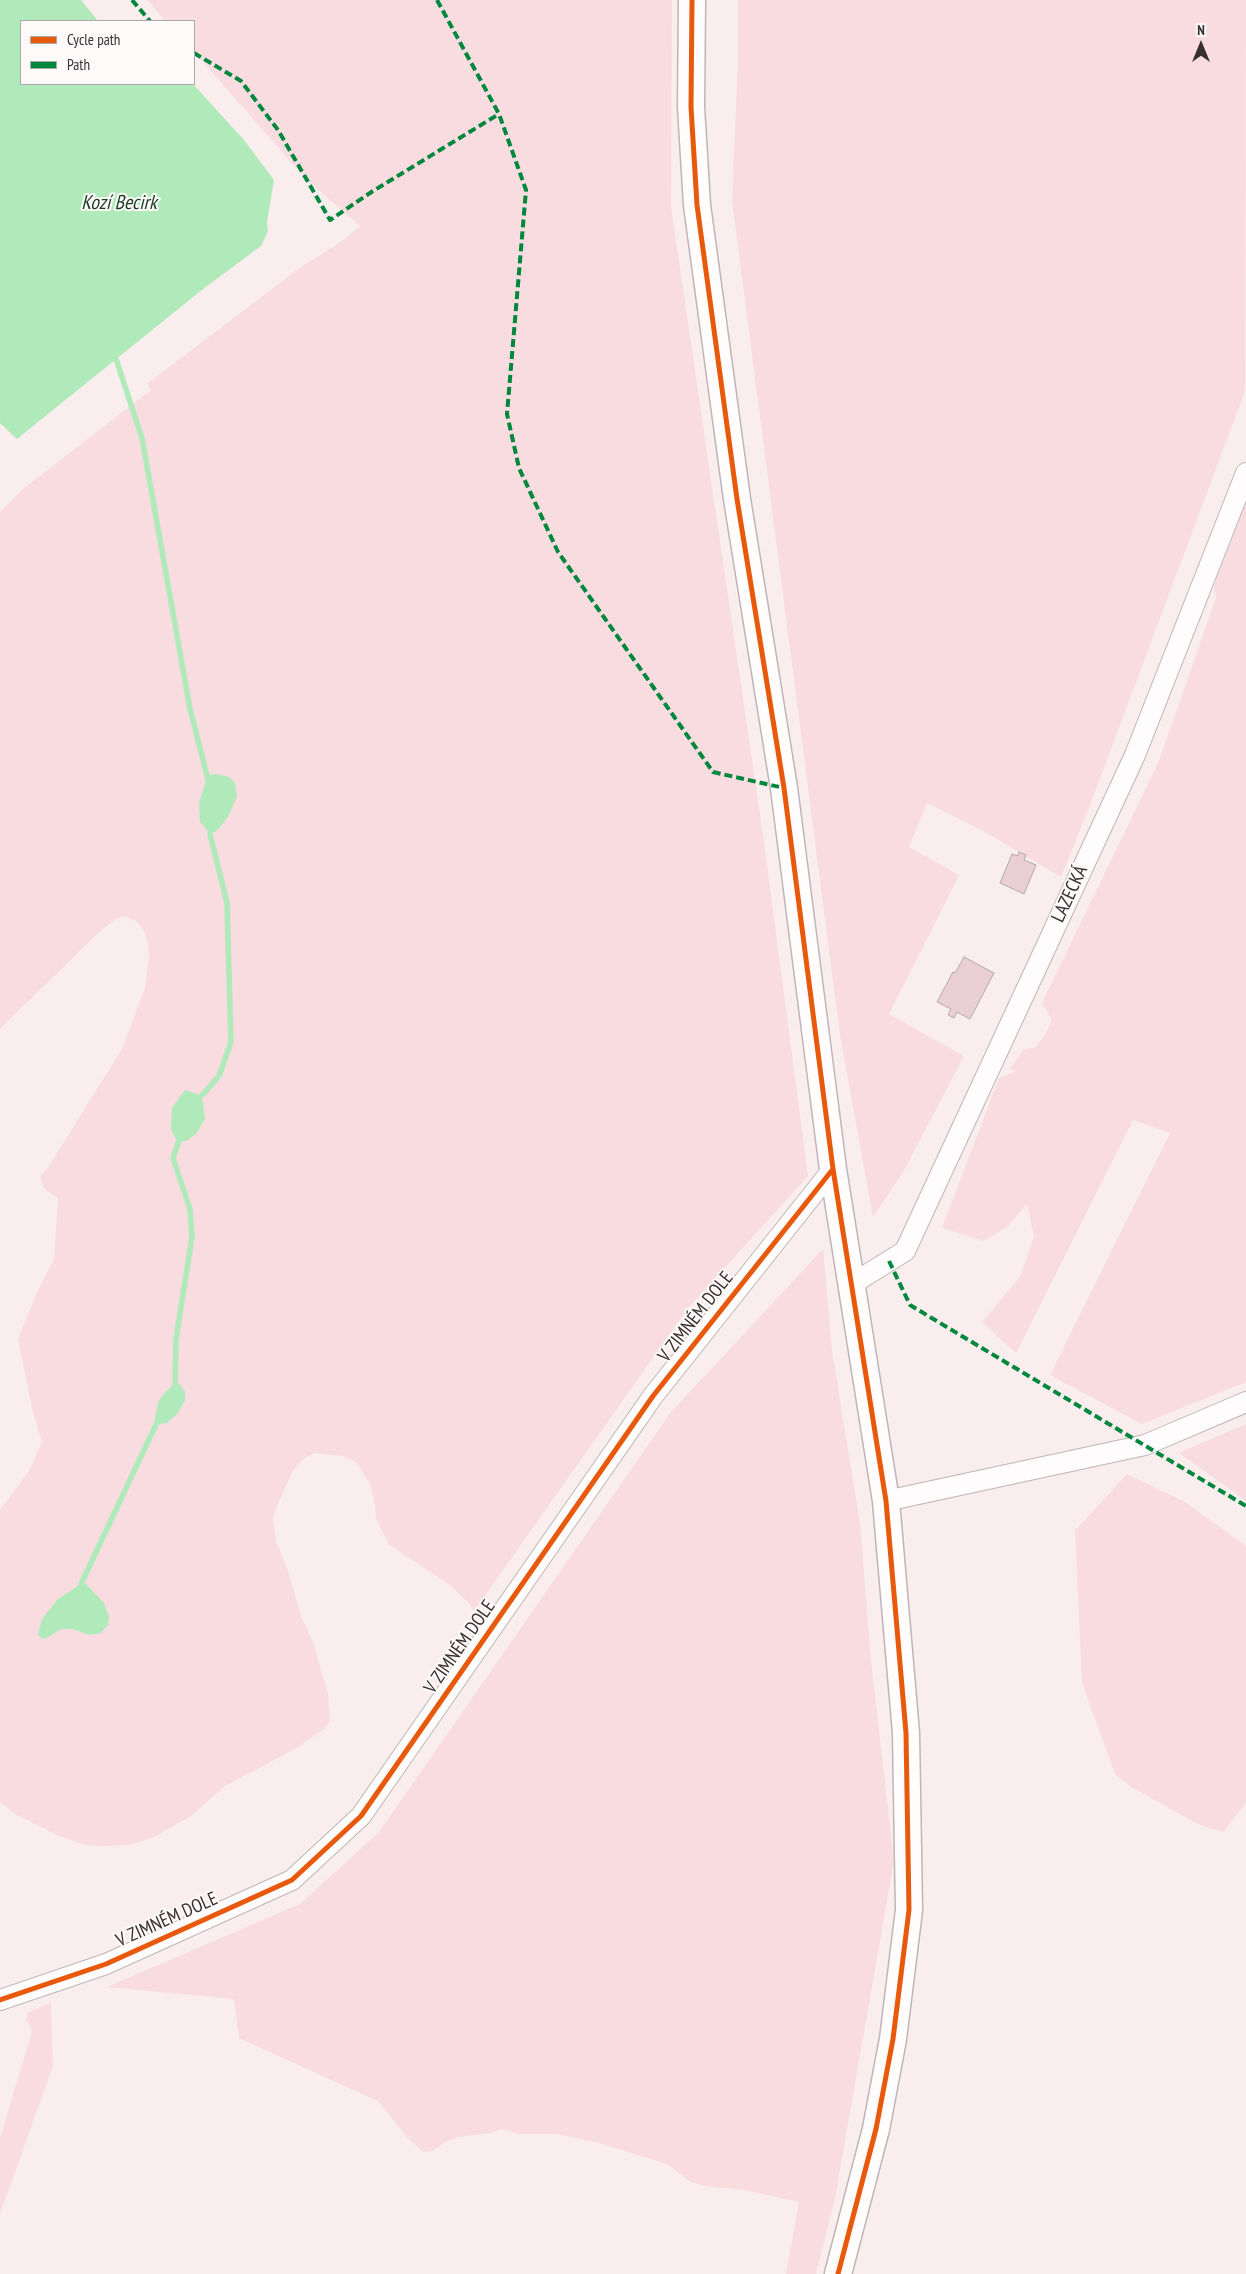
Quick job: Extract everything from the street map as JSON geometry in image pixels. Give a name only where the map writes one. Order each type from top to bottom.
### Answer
[{"type":"street","points":[[692,0],[692,107],[697,204],[737,499],[784,788],[832,1169],[886,1501],[906,1734],[909,1910],[893,2040],[876,2129],[838,2274]]},
{"type":"street","name":"LAZECKÁ","points":[[852,1284],[905,1251],[1135,755],[1246,473]]},
{"type":"street","name":"V ZIMNÉM DOLE","points":[[0,2000],[106,1964],[292,1880],[361,1816],[653,1396],[832,1169]]},
{"type":"street","points":[[886,1501],[1145,1444],[1246,1402]]},
{"type":"shaded area","points":[[147,0],[672,0],[671,207],[763,835],[808,1176],[689,1307],[474,1611],[469,1603],[450,1585],[389,1545],[376,1519],[375,1504],[370,1484],[356,1462],[342,1456],[314,1453],[302,1460],[292,1472],[273,1518],[276,1541],[288,1571],[302,1619],[313,1642],[328,1694],[330,1721],[324,1729],[295,1749],[225,1786],[191,1816],[156,1836],[131,1845],[106,1846],[86,1845],[59,1836],[17,1815],[0,1802],[0,1510],[29,1471],[42,1442],[32,1408],[18,1339],[35,1297],[54,1259],[58,1199],[44,1188],[40,1176],[49,1166],[122,1049],[145,988],[149,958],[148,942],[144,930],[136,921],[124,916],[114,920],[98,933],[0,1029],[0,512],[23,489],[151,390],[147,384],[298,269],[342,241],[360,226],[307,180],[195,53],[195,20],[165,20]]},
{"type":"shaded area","points":[[738,0],[1246,0],[1245,391],[1092,800],[1061,877],[987,833],[927,803],[909,847],[959,875],[889,1014],[964,1056],[902,1174],[873,1217],[840,1035],[732,200],[738,61]]},
{"type":"shaded area","points":[[1246,502],[1246,1382],[1142,1424],[1050,1375],[1170,1133],[1133,1120],[1016,1353],[982,1322],[1020,1277],[1034,1236],[1027,1204],[1007,1227],[984,1241],[942,1228],[999,1078],[1016,1071],[1010,1069],[1023,1050],[1036,1047],[1052,1020],[1042,1003],[1159,761],[1216,598],[1214,586]]},
{"type":"shaded area","points":[[823,1249],[832,1351],[860,1523],[871,1660],[894,1861],[835,2198],[816,2274],[786,2274],[799,2202],[744,2190],[704,2186],[691,2182],[667,2164],[599,2143],[556,2134],[519,2134],[502,2129],[491,2133],[458,2137],[445,2142],[433,2151],[423,2152],[407,2137],[378,2101],[239,2038],[234,1999],[107,1987],[300,1904],[379,1832],[671,1412]]},
{"type":"shaded area","points":[[1246,1424],[1246,1501],[1179,1453]]},
{"type":"shaded area","points":[[1127,1474],[1185,1502],[1246,1546],[1246,1803],[1223,1832],[1200,1825],[1133,1788],[1115,1774],[1082,1683],[1075,1531]]},
{"type":"shaded area","points":[[51,2002],[53,2066],[0,2214],[0,2138],[32,2032],[29,2023],[25,2022],[28,2013]]},
{"type":"water","name":"Kozí Becirk","points":[[0,0],[81,0],[97,20],[20,20],[20,85],[194,85],[244,140],[274,180],[267,222],[268,231],[261,246],[203,289],[17,439],[0,423]]},
{"type":"water","points":[[216,774],[229,777],[235,783],[237,796],[229,815],[218,830],[210,834],[200,822],[199,803],[208,775]]},
{"type":"water","points":[[185,1090],[198,1094],[203,1102],[205,1119],[196,1134],[186,1141],[177,1141],[171,1129],[172,1108]]},
{"type":"water","points":[[180,1384],[185,1392],[185,1400],[178,1413],[167,1423],[158,1424],[155,1417],[159,1400],[171,1386]]},
{"type":"water","points":[[81,1584],[86,1584],[104,1603],[109,1617],[108,1625],[101,1633],[90,1635],[72,1629],[61,1629],[42,1639],[38,1634],[42,1619],[58,1599]]},
{"type":"building","points":[[1019,852],[1026,855],[1024,860],[1036,865],[1024,894],[1000,883],[1012,854],[1018,856]]},
{"type":"building","points":[[964,957],[994,973],[970,1019],[957,1012],[954,1018],[948,1015],[951,1009],[937,1002],[953,972],[955,973]]},
{"type":"waterway","points":[[111,356],[116,359],[142,438],[190,709],[209,783]]},
{"type":"waterway","points":[[196,1102],[219,1076],[231,1042],[227,903],[210,834],[211,827]]},
{"type":"waterway","points":[[172,1392],[175,1385],[176,1339],[192,1237],[190,1209],[173,1158],[181,1135]]},
{"type":"waterway","points":[[81,1584],[160,1416]]},
{"type":"marked path","points":[[132,0],[149,20]]},
{"type":"marked path","points":[[437,0],[499,114],[526,190],[507,414],[519,468],[558,552],[713,772],[784,788]]},
{"type":"marked path","points":[[195,54],[241,81],[278,130],[330,220],[373,191],[499,114]]},
{"type":"marked path","points":[[889,1261],[910,1305],[1246,1506]]},
{"type":"cycle path","points":[[692,0],[691,107],[697,205],[737,499],[784,788],[833,1169],[886,1501],[906,1733],[909,1910],[893,2039],[876,2129],[838,2274]]},
{"type":"cycle path","points":[[0,2000],[106,1964],[292,1880],[361,1816],[653,1396],[833,1169]]}]
